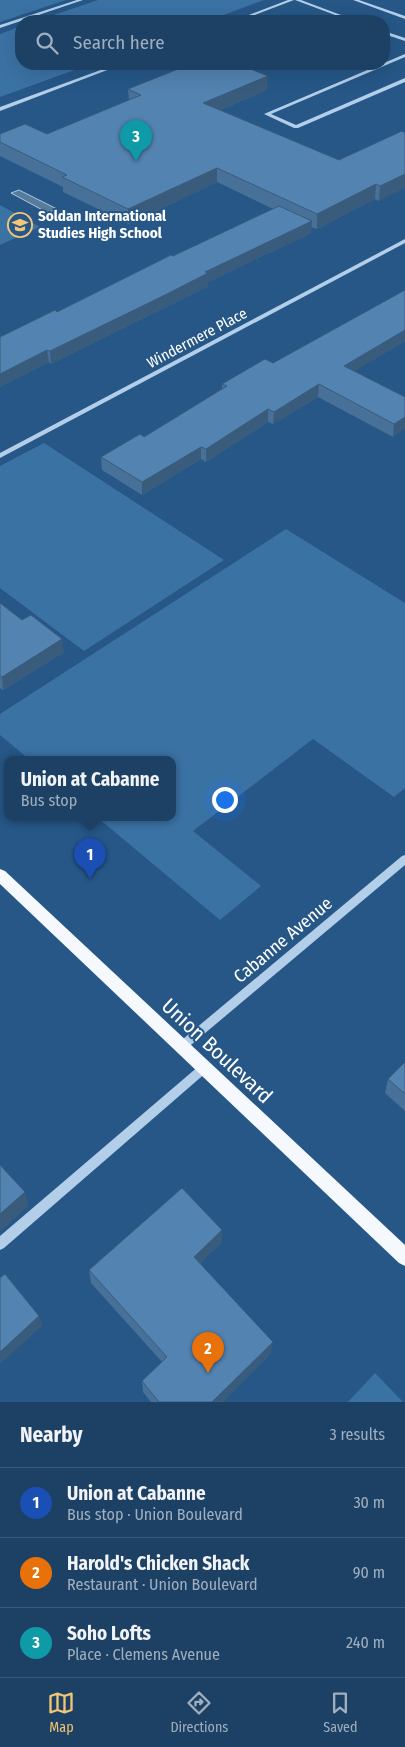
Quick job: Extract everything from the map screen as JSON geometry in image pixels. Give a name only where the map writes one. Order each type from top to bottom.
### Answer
[{"type":"main road","name":"Union Boulevard","points":[[0,875],[405,1257]]},
{"type":"street","points":[[36,15],[82,0]]},
{"type":"street","points":[[251,15],[292,0]]},
{"type":"street","points":[[297,0],[338,15]]},
{"type":"street","points":[[354,0],[405,18]]},
{"type":"street","points":[[0,27],[15,22]]},
{"type":"street","points":[[390,34],[405,40]]},
{"type":"street","points":[[390,61],[405,55]]},
{"type":"street","points":[[0,109],[105,70]]},
{"type":"street","points":[[370,70],[267,114],[296,127],[405,80]]},
{"type":"street","name":"Windermere Place","points":[[0,456],[405,241]]},
{"type":"street","name":"Cabanne Avenue","points":[[182,1047],[405,859]]},
{"type":"street","points":[[0,1244],[204,1068]]},
{"type":"shaded area","points":[[0,0],[66,0],[21,15],[15,15],[15,17],[0,22]]},
{"type":"shaded area","points":[[98,0],[264,0],[223,15],[54,15]]},
{"type":"shaded area","points":[[15,28],[15,70],[74,70],[0,97],[0,34]]},
{"type":"shaded area","points":[[19,190],[57,209],[48,213],[11,193]]},
{"type":"shaded area","points":[[0,205],[40,227],[0,245]]},
{"type":"shaded area","points":[[44,443],[224,560],[84,651],[0,588],[0,466]]},
{"type":"shaded area","points":[[286,529],[405,603],[405,788],[394,797],[313,739],[193,831],[261,886],[220,920],[102,821],[176,821],[176,756],[25,756],[0,735],[0,714]]},
{"type":"shaded area","points":[[375,1373],[403,1402],[348,1402]]},
{"type":"building","points":[[176,70],[253,70],[268,76],[203,103],[339,160],[402,131],[405,133],[405,174],[380,186],[376,184],[317,214],[217,168],[128,209],[62,177],[67,175],[0,142],[0,134],[25,124],[47,134],[141,95],[128,89]]},
{"type":"building","points":[[279,206],[312,221],[205,272],[208,273],[165,295],[0,374],[0,337],[55,310],[57,312],[171,255],[173,256]]},
{"type":"building","points":[[405,290],[405,330],[344,366],[405,397],[405,417],[394,424],[319,384],[274,412],[268,409],[206,449],[201,447],[142,482],[101,457],[140,434],[144,437],[227,386],[222,384],[265,359],[273,363]]},
{"type":"building","points":[[0,603],[22,620],[31,615],[62,639],[2,677],[0,676]]},
{"type":"building","points":[[405,1062],[405,1094],[388,1079]]},
{"type":"building","points":[[0,1165],[25,1192],[0,1214]]},
{"type":"building","points":[[182,1188],[222,1230],[194,1257],[273,1342],[212,1402],[159,1402],[142,1381],[167,1357],[89,1270]]},
{"type":"building","points":[[5,1274],[39,1316],[0,1352],[0,1278]]},
{"type":"place","name":"Soho Lofts","points":[[136,161]]},
{"type":"place","name":"Soldan International Studies High School","points":[[20,225]]},
{"type":"place","name":"Union at Cabanne","points":[[90,879]]},
{"type":"place","name":"Harold's Chicken Shack","points":[[208,1373]]}]
